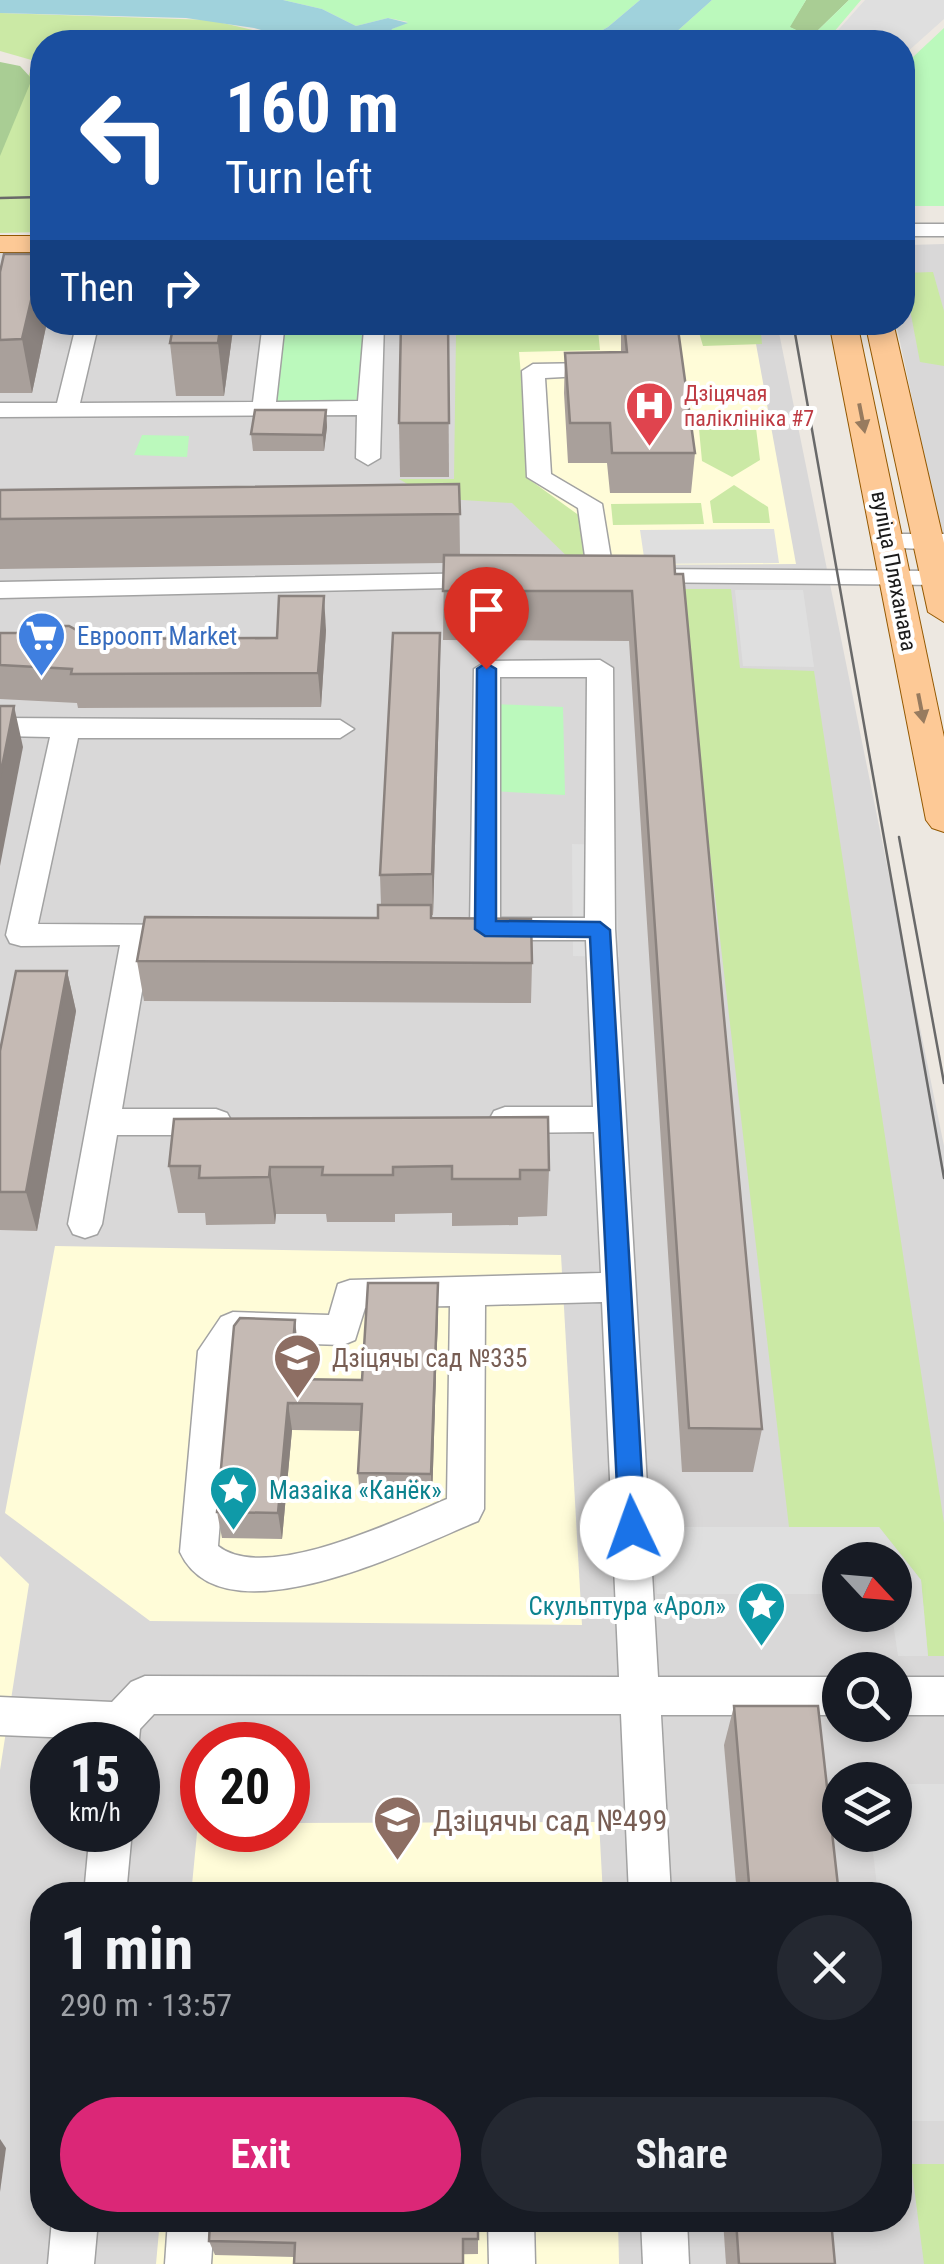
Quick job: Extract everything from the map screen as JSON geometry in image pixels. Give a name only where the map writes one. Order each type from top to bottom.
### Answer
[{"type":"main road","points":[[0,244],[30,244]]},
{"type":"main road","name":"вуліца Пляханава","points":[[847,335],[944,820]]},
{"type":"main road","name":"вуліца Пляханава","points":[[882,335],[937,542],[937,579],[944,612]]},
{"type":"street","points":[[915,230],[944,230]]},
{"type":"street","points":[[67,410],[85,335]]},
{"type":"street","points":[[264,410],[273,335]]},
{"type":"street","points":[[368,458],[374,335]]},
{"type":"street","points":[[592,370],[534,371],[539,477],[590,504],[591,578],[762,584],[937,579]]},
{"type":"street","points":[[0,410],[369,408]]},
{"type":"street","points":[[889,542],[937,542]]},
{"type":"street","points":[[0,590],[517,580]]},
{"type":"street","points":[[600,930],[475,929],[486,669],[600,668],[600,930],[650,1882]]},
{"type":"street","points":[[0,727],[340,729]]},
{"type":"street","points":[[66,729],[21,935],[215,933]]},
{"type":"street","points":[[85,1224],[137,934]]},
{"type":"street","points":[[464,1120],[609,1119]]},
{"type":"street","points":[[101,1122],[252,1121]]},
{"type":"street","points":[[468,1288],[465,1509],[367,1548],[299,1569],[228,1572],[198,1552],[216,1351],[233,1328],[343,1330],[350,1294],[468,1288],[620,1287]]},
{"type":"street","points":[[127,1722],[145,1695],[822,1696]]},
{"type":"street","points":[[912,1696],[944,1696]]},
{"type":"street","points":[[0,1716],[42,1722]]},
{"type":"street","points":[[106,1882],[109,1852]]},
{"type":"street","points":[[71,2264],[74,2232]]},
{"type":"street","points":[[188,2264],[190,2232]]},
{"type":"street","points":[[511,2232],[512,2264]]},
{"type":"street","points":[[665,2232],[666,2264]]},
{"type":"shaded area","points":[[865,0],[944,0],[944,19],[915,45],[915,30],[838,30]]},
{"type":"shaded area","points":[[944,244],[944,549],[899,335],[915,335],[915,245]]},
{"type":"shaded area","points":[[0,253],[30,253],[30,335],[779,335],[944,1146],[944,2264],[0,2264]]},
{"type":"shaded area","name":"Дзіцячая паліклініка #7","points":[[550,335],[735,335],[756,344],[796,564],[584,565],[525,481],[516,349]]},
{"type":"shaded area","points":[[774,529],[779,563],[645,564],[640,530]]},
{"type":"shaded area","points":[[735,590],[803,590],[814,667],[743,666]]},
{"type":"shaded area","points":[[572,844],[615,845],[619,957],[573,956]]},
{"type":"shaded area","name":"Дзіцячы сад №335","points":[[55,1246],[561,1255],[582,1625],[150,1621],[5,1513]]},
{"type":"shaded area","points":[[652,1527],[879,1527],[891,1542],[822,1542],[822,1594],[657,1594]]},
{"type":"shaded area","points":[[0,1556],[29,1584],[0,1770]]},
{"type":"shaded area","points":[[912,1569],[921,1580],[928,1656],[897,1652],[894,1632],[912,1632]]},
{"type":"shaded area","points":[[912,1784],[944,1784],[944,2121],[912,2121],[912,1882],[876,1882],[873,1852],[912,1852]]},
{"type":"shaded area","name":"Дзіцячы сад №499","points":[[599,1822],[602,1882],[192,1882],[195,1852],[310,1852],[310,1823]]},
{"type":"shaded area","points":[[159,2232],[618,2232],[619,2264],[156,2264]]},
{"type":"green space","points":[[283,0],[640,0],[603,30],[392,30],[408,22],[388,18],[356,26],[322,9]]},
{"type":"green space","points":[[712,0],[806,0],[790,27],[796,30],[678,30]]},
{"type":"green space","points":[[806,0],[849,0],[818,30],[789,27]]},
{"type":"green space","points":[[849,0],[861,0],[836,30],[818,30]]},
{"type":"green space","points":[[0,13],[210,20],[253,30],[30,30],[30,60],[0,51]]},
{"type":"green space","points":[[944,28],[944,206],[915,206],[915,55]]},
{"type":"green space","points":[[0,62],[20,66],[30,77],[30,84],[0,156]]},
{"type":"green space","points":[[30,71],[30,232],[0,233],[0,153]]},
{"type":"green space","points":[[933,272],[944,311],[944,366],[920,362],[915,335],[915,273]]},
{"type":"green space","points":[[278,335],[363,335],[358,404],[269,403]]},
{"type":"green space","points":[[456,335],[598,335],[600,350],[519,352],[530,480],[584,519],[584,565],[575,564],[512,503],[431,498],[399,479],[454,479]]},
{"type":"green space","points":[[700,335],[761,335],[762,344],[703,346]]},
{"type":"green space","points":[[714,419],[755,420],[760,460],[732,477],[702,461],[699,429],[715,429]]},
{"type":"green space","points":[[142,435],[189,436],[187,457],[134,455]]},
{"type":"green space","points":[[734,485],[768,507],[770,523],[713,523],[710,501]]},
{"type":"green space","points":[[701,503],[704,524],[613,525],[611,504]]},
{"type":"green space","points":[[679,589],[731,589],[740,668],[814,671],[944,1523],[944,1656],[928,1656],[921,1580],[912,1569],[912,1542],[891,1542],[879,1527],[789,1527]]},
{"type":"green space","points":[[495,704],[563,707],[565,795],[491,791]]},
{"type":"green space","points":[[912,2164],[944,2164],[944,2264],[924,2264]]},
{"type":"water","points":[[0,0],[283,0],[322,9],[356,26],[388,18],[408,23],[392,30],[261,30],[186,18],[0,13]]},
{"type":"water","points":[[640,0],[712,0],[678,30],[603,30]]},
{"type":"building","points":[[4,254],[30,254],[30,305],[22,339],[0,340],[0,272]]},
{"type":"building","points":[[172,335],[219,335],[218,343],[170,343]]},
{"type":"building","points":[[401,335],[448,335],[449,423],[399,423]]},
{"type":"building","points":[[625,335],[679,335],[695,453],[612,453],[610,423],[570,423],[565,353],[627,352]]},
{"type":"building","points":[[255,410],[326,410],[323,435],[251,434]]},
{"type":"building","points":[[459,484],[460,514],[0,519],[0,490]]},
{"type":"building","points":[[444,555],[674,556],[675,574],[683,574],[762,1429],[689,1428],[632,591],[443,591]]},
{"type":"building","points":[[279,596],[324,596],[318,673],[71,674],[72,669],[0,665],[0,633],[53,633],[54,626],[69,626],[93,639],[277,638]]},
{"type":"building","points":[[393,633],[440,633],[432,874],[380,875]]},
{"type":"building","points":[[0,706],[14,706],[0,777]]},
{"type":"building","points":[[378,905],[431,905],[431,918],[531,919],[532,963],[137,961],[145,917],[378,918]]},
{"type":"building","points":[[16,971],[67,971],[26,1192],[0,1192],[0,1051]]},
{"type":"building","points":[[548,1117],[549,1170],[520,1170],[520,1179],[452,1179],[452,1166],[393,1167],[393,1175],[322,1175],[323,1167],[270,1167],[269,1177],[199,1178],[200,1166],[169,1166],[174,1119]]},
{"type":"building","points":[[368,1283],[438,1283],[431,1474],[358,1473],[362,1404],[288,1403],[278,1513],[217,1512],[234,1326],[240,1318],[295,1320],[290,1379],[362,1380]]},
{"type":"building","points":[[734,1706],[818,1706],[824,1762],[822,1852],[834,1852],[838,1882],[749,1882]]},
{"type":"building","points":[[209,2232],[478,2232],[478,2239],[463,2239],[463,2264],[294,2264],[295,2243],[209,2241]]},
{"type":"building","points":[[737,2232],[832,2232],[835,2264],[739,2264]]},
{"type":"tram line","points":[[0,198],[30,197]]},
{"type":"tram line","points":[[795,335],[944,1178]]},
{"type":"tram line","points":[[899,837],[944,1083]]},
{"type":"place","name":"Дзіцячая паліклініка #7","points":[[649,448]]},
{"type":"place","name":"Евроопт Market","points":[[42,678]]},
{"type":"place","name":"Дзіцячы сад №335","points":[[297,1400]]},
{"type":"place","name":"Мазаіка «Канёк»","points":[[234,1532]]},
{"type":"place","name":"Скульптура «Арол»","points":[[761,1648]]},
{"type":"place","name":"Дзіцячы сад №499","points":[[398,1862]]},
{"type":"route","points":[[486,669],[485,929],[600,930],[632,1528]]}]
